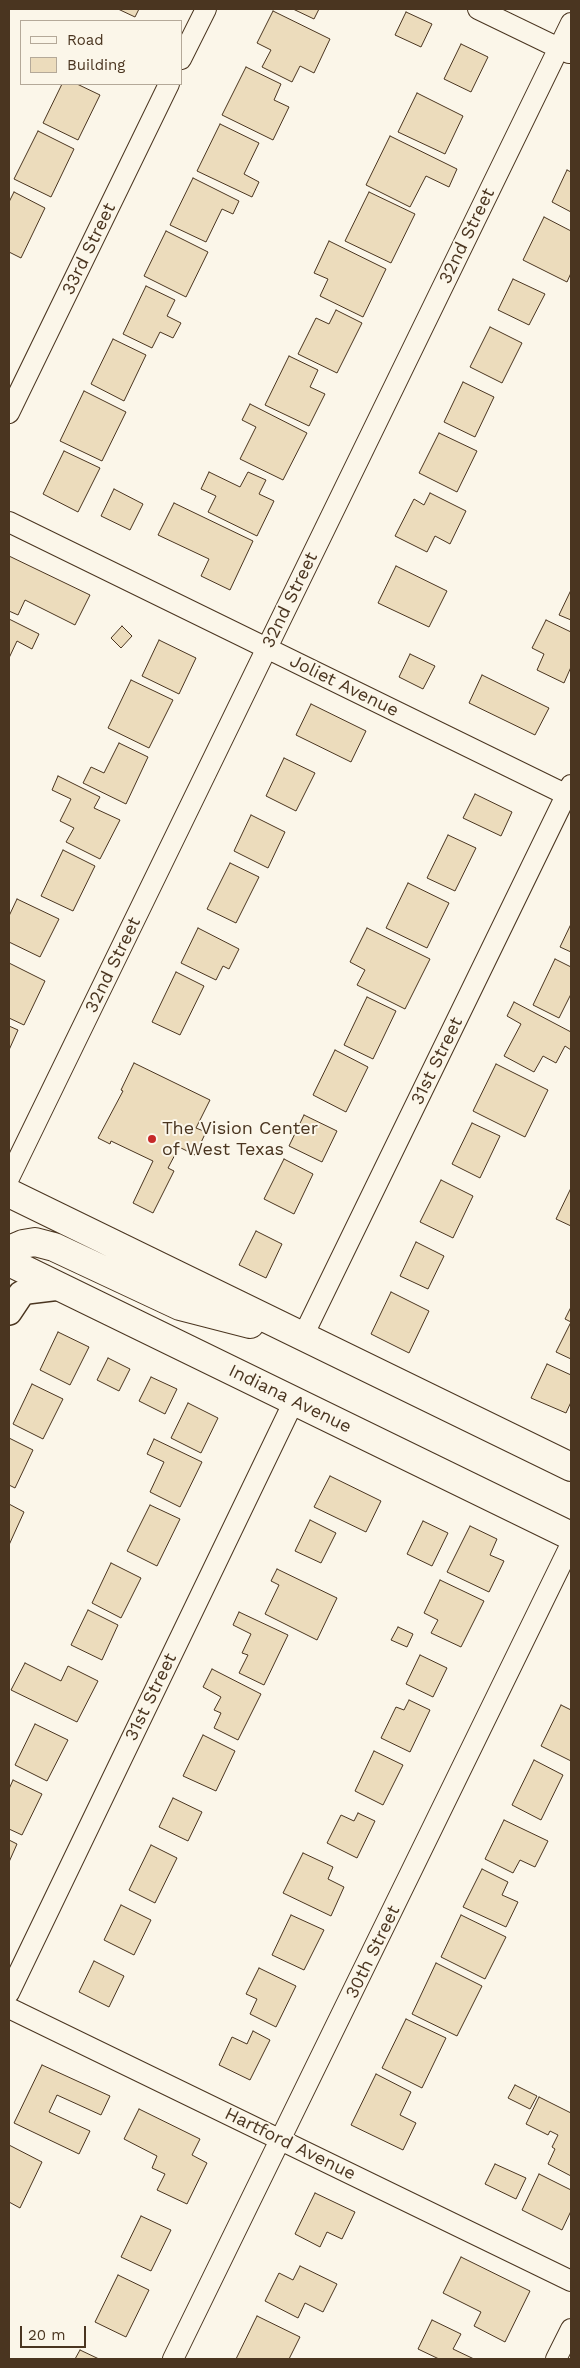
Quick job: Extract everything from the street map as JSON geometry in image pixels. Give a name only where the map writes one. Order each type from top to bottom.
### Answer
[{"type":"main road","points":[[9,1193],[571,1467]]},
{"type":"main road","points":[[9,1250],[23,1244],[35,1242],[54,1247],[180,1306],[303,1336]]},
{"type":"main road","name":"Indiana Avenue","points":[[9,1262],[571,1536]]},
{"type":"street","points":[[182,57],[206,9]]},
{"type":"street","points":[[478,9],[565,51]]},
{"type":"street","name":"32nd Street","points":[[9,1178],[267,648],[565,51],[571,23]]},
{"type":"street","name":"33rd Street","points":[[9,413],[169,85]]},
{"type":"street","name":"Joliet Avenue","points":[[9,522],[267,648],[570,792]]},
{"type":"street","name":"31st Street","points":[[303,1336],[570,792]]},
{"type":"street","points":[[9,1312],[21,1294],[28,1291],[60,1287]]},
{"type":"street","name":"31st Street","points":[[9,1992],[294,1401]]},
{"type":"street","name":"30th Street","points":[[173,2359],[282,2140],[571,1544]]},
{"type":"street","name":"Hartford Avenue","points":[[9,2008],[571,2281]]},
{"type":"street","points":[[556,2359],[571,2329]]},
{"type":"building","points":[[118,9],[139,9],[135,17]]},
{"type":"building","points":[[293,9],[319,9],[314,19]]},
{"type":"building","points":[[273,11],[330,39],[314,73],[300,66],[292,82],[262,67],[271,50],[257,43]]},
{"type":"building","points":[[406,12],[432,24],[421,47],[395,35]]},
{"type":"building","points":[[461,44],[488,57],[471,92],[444,79]]},
{"type":"building","points":[[246,67],[281,84],[274,100],[289,107],[273,140],[222,115]]},
{"type":"building","points":[[62,85],[79,85],[100,95],[78,140],[43,123]]},
{"type":"building","points":[[417,93],[463,116],[445,154],[398,132]]},
{"type":"building","points":[[220,124],[259,143],[244,174],[259,182],[252,197],[197,171]]},
{"type":"building","points":[[38,131],[74,149],[51,197],[14,179]]},
{"type":"building","points":[[390,136],[457,169],[449,187],[426,176],[410,207],[366,185]]},
{"type":"building","points":[[567,170],[571,172],[571,212],[552,202]]},
{"type":"building","points":[[193,178],[239,201],[233,214],[222,209],[206,242],[170,225]]},
{"type":"building","points":[[14,192],[45,208],[21,258],[9,252],[9,202]]},
{"type":"building","points":[[369,192],[415,214],[391,263],[345,241]]},
{"type":"building","points":[[544,217],[571,231],[571,273],[567,282],[523,260]]},
{"type":"building","points":[[166,231],[208,252],[186,297],[144,276]]},
{"type":"building","points":[[329,241],[386,269],[363,317],[320,296],[328,279],[314,273]]},
{"type":"building","points":[[513,279],[545,294],[529,325],[498,310]]},
{"type":"building","points":[[146,286],[175,300],[167,316],[181,323],[173,338],[160,332],[152,348],[123,334]]},
{"type":"building","points":[[336,310],[362,323],[337,373],[298,354],[316,318],[329,324]]},
{"type":"building","points":[[490,327],[522,343],[502,383],[470,367]]},
{"type":"building","points":[[113,339],[146,355],[124,401],[91,384]]},
{"type":"building","points":[[289,356],[318,370],[310,387],[325,394],[309,426],[265,405]]},
{"type":"building","points":[[463,382],[494,397],[475,437],[444,422]]},
{"type":"building","points":[[84,391],[126,412],[102,461],[60,441]]},
{"type":"building","points":[[250,404],[307,433],[283,480],[240,459],[256,427],[242,420]]},
{"type":"building","points":[[439,433],[477,451],[457,492],[419,473]]},
{"type":"building","points":[[64,451],[100,468],[78,512],[43,494]]},
{"type":"building","points":[[209,472],[240,487],[248,472],[266,480],[259,494],[274,501],[257,536],[208,512],[216,496],[201,489]]},
{"type":"building","points":[[114,489],[143,504],[130,530],[101,516]]},
{"type":"building","points":[[430,493],[466,511],[450,544],[435,536],[427,552],[395,536],[414,499],[424,505]]},
{"type":"building","points":[[174,503],[253,541],[230,590],[201,576],[209,559],[158,535]]},
{"type":"building","points":[[9,556],[90,595],[75,625],[25,600],[18,615],[9,611]]},
{"type":"building","points":[[396,566],[447,591],[429,627],[378,603]]},
{"type":"building","points":[[571,590],[571,620],[559,615]]},
{"type":"building","points":[[9,619],[39,634],[32,649],[17,641],[9,658]]},
{"type":"building","points":[[546,620],[571,632],[571,667],[564,683],[537,670],[544,654],[532,648]]},
{"type":"building","points":[[122,626],[132,636],[121,648],[111,638]]},
{"type":"building","points":[[159,640],[196,658],[179,694],[142,676]]},
{"type":"building","points":[[410,654],[435,666],[423,689],[399,677]]},
{"type":"building","points":[[482,675],[549,708],[535,735],[469,703]]},
{"type":"building","points":[[131,680],[173,700],[149,748],[108,728]]},
{"type":"building","points":[[311,704],[366,731],[351,762],[296,735]]},
{"type":"building","points":[[119,743],[148,757],[126,804],[83,783],[91,767],[104,773]]},
{"type":"building","points":[[284,758],[315,773],[296,811],[266,796]]},
{"type":"building","points":[[58,776],[100,797],[94,808],[120,820],[100,859],[66,842],[74,828],[60,821],[71,799],[52,790]]},
{"type":"building","points":[[475,794],[512,812],[501,836],[463,818]]},
{"type":"building","points":[[251,815],[285,832],[268,868],[234,851]]},
{"type":"building","points":[[448,835],[476,848],[455,891],[427,878]]},
{"type":"building","points":[[63,850],[95,866],[73,911],[41,896]]},
{"type":"building","points":[[230,863],[259,877],[236,923],[207,909]]},
{"type":"building","points":[[408,883],[449,903],[427,948],[386,928]]},
{"type":"building","points":[[17,899],[59,919],[40,957],[9,942],[9,916]]},
{"type":"building","points":[[571,924],[571,952],[560,947]]},
{"type":"building","points":[[198,928],[239,949],[229,969],[223,966],[216,980],[181,963]]},
{"type":"building","points":[[367,928],[430,959],[405,1009],[357,985],[365,970],[350,962]]},
{"type":"building","points":[[555,959],[571,967],[571,994],[559,1018],[533,1005]]},
{"type":"building","points":[[9,963],[45,981],[24,1025],[9,1018]]},
{"type":"building","points":[[176,972],[204,986],[180,1035],[152,1022]]},
{"type":"building","points":[[367,997],[396,1011],[373,1059],[344,1045]]},
{"type":"building","points":[[514,1002],[571,1032],[571,1050],[565,1046],[556,1063],[543,1056],[534,1072],[504,1056],[521,1024],[507,1016]]},
{"type":"building","points":[[9,1026],[18,1030],[9,1050]]},
{"type":"building","points":[[335,1050],[368,1067],[346,1112],[313,1095]]},
{"type":"building","name":"The Vision Center of West Texas","points":[[134,1063],[210,1100],[196,1128],[206,1132],[195,1155],[179,1147],[168,1168],[174,1171],[153,1213],[133,1203],[153,1161],[111,1141],[110,1144],[98,1138],[123,1091],[121,1090]]},
{"type":"building","points":[[496,1064],[548,1090],[525,1137],[473,1111]]},
{"type":"building","points":[[304,1115],[337,1131],[322,1162],[289,1146]]},
{"type":"building","points":[[472,1123],[500,1136],[480,1178],[452,1164]]},
{"type":"building","points":[[284,1159],[313,1174],[294,1214],[264,1199]]},
{"type":"building","points":[[441,1180],[473,1196],[453,1238],[420,1222]]},
{"type":"building","points":[[571,1188],[571,1226],[556,1219]]},
{"type":"building","points":[[256,1231],[282,1244],[266,1278],[239,1265]]},
{"type":"building","points":[[416,1242],[444,1256],[428,1289],[400,1276]]},
{"type":"building","points":[[391,1292],[429,1311],[409,1353],[371,1334]]},
{"type":"building","points":[[571,1307],[571,1322],[565,1319]]},
{"type":"building","points":[[571,1322],[571,1359],[556,1352]]},
{"type":"building","points":[[58,1332],[89,1347],[70,1385],[40,1370]]},
{"type":"building","points":[[108,1358],[130,1369],[119,1391],[97,1380]]},
{"type":"building","points":[[547,1364],[571,1375],[571,1402],[566,1413],[531,1398]]},
{"type":"building","points":[[151,1377],[177,1389],[165,1414],[139,1401]]},
{"type":"building","points":[[32,1384],[63,1399],[43,1439],[13,1424]]},
{"type":"building","points":[[188,1403],[218,1418],[201,1453],[171,1438]]},
{"type":"building","points":[[9,1438],[33,1450],[15,1488],[9,1485]]},
{"type":"building","points":[[154,1439],[202,1462],[180,1507],[150,1492],[164,1462],[147,1454]]},
{"type":"building","points":[[330,1476],[381,1501],[366,1532],[314,1507]]},
{"type":"building","points":[[9,1504],[24,1512],[9,1545]]},
{"type":"building","points":[[150,1505],[180,1519],[157,1566],[127,1551]]},
{"type":"building","points":[[310,1520],[336,1533],[321,1563],[295,1551]]},
{"type":"building","points":[[423,1521],[448,1533],[432,1566],[407,1554]]},
{"type":"building","points":[[470,1526],[497,1539],[490,1555],[504,1561],[489,1592],[447,1572]]},
{"type":"building","points":[[111,1563],[141,1578],[121,1618],[92,1603]]},
{"type":"building","points":[[277,1569],[337,1598],[317,1640],[265,1614],[279,1585],[271,1581]]},
{"type":"building","points":[[440,1580],[484,1601],[461,1647],[431,1633],[438,1620],[424,1613]]},
{"type":"building","points":[[88,1610],[118,1625],[102,1660],[71,1645]]},
{"type":"building","points":[[239,1612],[288,1635],[264,1685],[239,1673],[248,1655],[242,1653],[251,1634],[233,1625]]},
{"type":"building","points":[[398,1627],[413,1634],[407,1647],[391,1640]]},
{"type":"building","points":[[420,1655],[447,1668],[433,1697],[406,1684]]},
{"type":"building","points":[[25,1663],[61,1681],[68,1666],[98,1681],[77,1722],[11,1690]]},
{"type":"building","points":[[212,1669],[261,1694],[238,1740],[214,1728],[221,1713],[214,1710],[221,1697],[203,1687]]},
{"type":"building","points":[[409,1700],[430,1710],[410,1752],[381,1738],[396,1707],[404,1710]]},
{"type":"building","points":[[561,1705],[571,1710],[571,1761],[541,1746]]},
{"type":"building","points":[[35,1724],[68,1740],[47,1781],[15,1765]]},
{"type":"building","points":[[203,1735],[235,1751],[216,1791],[183,1776]]},
{"type":"building","points":[[374,1751],[403,1765],[383,1805],[355,1791]]},
{"type":"building","points":[[534,1760],[563,1775],[541,1820],[512,1805]]},
{"type":"building","points":[[13,1780],[42,1794],[22,1835],[9,1829],[9,1789]]},
{"type":"building","points":[[173,1798],[202,1812],[188,1841],[159,1827]]},
{"type":"building","points":[[358,1813],[375,1821],[357,1858],[327,1843],[341,1815],[354,1821]]},
{"type":"building","points":[[504,1820],[548,1841],[535,1867],[520,1860],[513,1873],[485,1859]]},
{"type":"building","points":[[9,1840],[17,1844],[9,1862]]},
{"type":"building","points":[[151,1845],[177,1858],[155,1903],[129,1890]]},
{"type":"building","points":[[303,1853],[333,1867],[328,1879],[344,1887],[331,1916],[283,1893]]},
{"type":"building","points":[[482,1869],[508,1882],[502,1895],[518,1902],[506,1927],[463,1907]]},
{"type":"building","points":[[121,1905],[151,1920],[134,1955],[104,1940]]},
{"type":"building","points":[[291,1915],[324,1930],[304,1970],[272,1955]]},
{"type":"building","points":[[461,1915],[506,1937],[485,1979],[441,1957]]},
{"type":"building","points":[[94,1961],[124,1976],[109,2007],[79,1992]]},
{"type":"building","points":[[436,1963],[482,1986],[457,2036],[412,2014]]},
{"type":"building","points":[[259,1968],[296,1986],[276,2027],[250,2014],[257,1999],[246,1994]]},
{"type":"building","points":[[406,2019],[446,2038],[422,2088],[382,2068]]},
{"type":"building","points":[[253,2031],[270,2040],[250,2080],[219,2065],[232,2037],[247,2044]]},
{"type":"building","points":[[42,2065],[110,2096],[101,2115],[57,2095],[49,2112],[90,2131],[79,2154],[14,2123]]},
{"type":"building","points":[[376,2074],[411,2092],[400,2115],[416,2123],[403,2150],[351,2125]]},
{"type":"building","points":[[515,2085],[537,2096],[530,2109],[508,2098]]},
{"type":"building","points":[[539,2097],[571,2113],[571,2176],[548,2164],[555,2149],[552,2147],[558,2135],[550,2131],[548,2135],[526,2124]]},
{"type":"building","points":[[139,2109],[200,2139],[192,2155],[207,2163],[187,2204],[157,2190],[165,2174],[152,2168],[157,2156],[124,2139]]},
{"type":"building","points":[[9,2145],[42,2162],[20,2208],[9,2202]]},
{"type":"building","points":[[495,2164],[526,2178],[516,2199],[485,2184]]},
{"type":"building","points":[[539,2174],[571,2190],[571,2211],[562,2230],[522,2210]]},
{"type":"building","points":[[315,2193],[355,2212],[342,2239],[327,2232],[320,2247],[295,2234]]},
{"type":"building","points":[[141,2216],[171,2230],[151,2271],[121,2257]]},
{"type":"building","points":[[461,2257],[530,2291],[505,2342],[474,2326],[481,2312],[443,2293]]},
{"type":"building","points":[[300,2266],[337,2284],[323,2312],[305,2303],[298,2318],[265,2301],[279,2273],[293,2280]]},
{"type":"building","points":[[118,2275],[149,2290],[126,2337],[95,2322]]},
{"type":"building","points":[[257,2316],[300,2337],[289,2359],[236,2359]]},
{"type":"building","points":[[432,2320],[461,2334],[453,2349],[474,2359],[439,2359],[418,2349]]},
{"type":"building","points":[[80,2350],[99,2359],[75,2359]]},
{"type":"place","name":"The Vision Center of West Texas","points":[[152,1139]]}]
